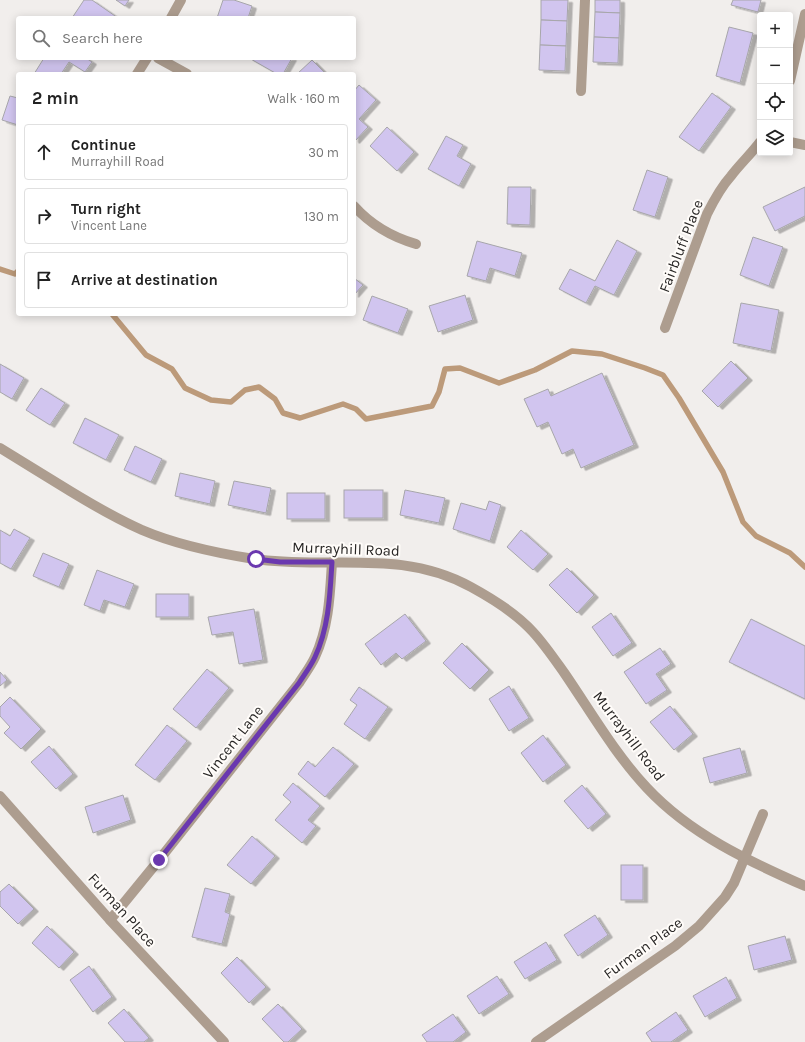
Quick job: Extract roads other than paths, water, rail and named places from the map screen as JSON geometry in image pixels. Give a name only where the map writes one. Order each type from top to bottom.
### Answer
[{"type":"street","points":[[172,16],[181,0]]},
{"type":"street","points":[[581,91],[584,0]]},
{"type":"street","points":[[793,68],[805,14]]},
{"type":"street","points":[[138,72],[146,60]]},
{"type":"street","points":[[162,60],[183,72]]},
{"type":"street","points":[[793,143],[805,145]]},
{"type":"street","name":"Fairbluff Place","points":[[666,328],[707,214],[731,175],[757,146]]},
{"type":"street","points":[[356,208],[382,229],[416,244]]},
{"type":"street","name":"Murrayhill Road","points":[[0,448],[109,515],[143,531],[208,551],[280,562],[380,562],[412,566],[459,580],[491,597],[520,619],[538,637],[625,761],[647,788],[676,815],[708,838],[744,858],[805,886]]},
{"type":"street","name":"Vincent Lane","points":[[110,920],[299,683],[315,657],[324,631],[328,616],[332,562]]},
{"type":"street","name":"Furman Place","points":[[0,796],[110,920],[224,1042]]},
{"type":"street","name":"Furman Place","points":[[536,1042],[674,946],[699,926],[725,897],[734,883],[763,814]]},
{"type":"waterway","points":[[0,269],[15,274],[16,273]]},
{"type":"waterway","points":[[114,316],[146,355],[172,369],[185,388],[211,400],[231,402],[245,390],[259,387],[275,399],[283,413],[300,418],[343,404],[356,409],[366,419],[432,406],[439,392],[445,369],[460,368],[499,383],[535,370],[572,351],[602,354],[645,368],[663,375],[679,398],[723,472],[743,522],[756,536],[790,553],[805,567]]}]
